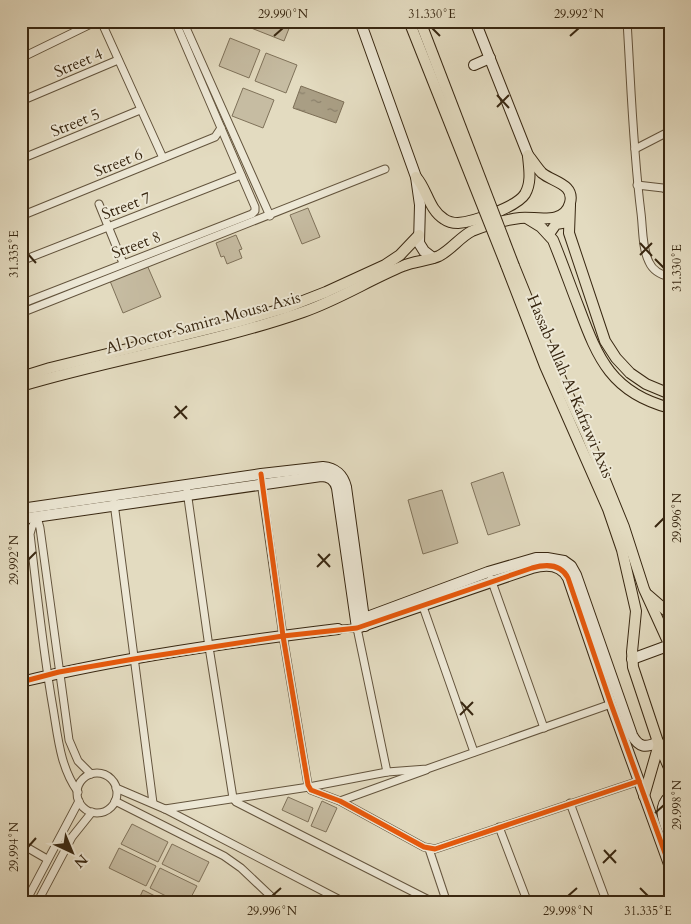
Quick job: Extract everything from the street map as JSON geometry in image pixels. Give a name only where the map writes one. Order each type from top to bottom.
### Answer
[{"type":"main road","name":"Hassab Allah Al Kafrawi Axis","points":[[409,21],[510,266],[616,507],[644,590],[670,645]]},
{"type":"main road","name":"Hassab Allah Al Kafrawi Axis","points":[[420,21],[542,358],[608,509],[622,550],[636,611],[632,659],[635,673],[670,770]]},
{"type":"main road","points":[[416,177],[440,216],[449,222],[464,222],[511,206],[519,201],[525,194],[528,185],[528,155]]},
{"type":"main road","points":[[528,155],[543,174],[565,186],[569,193],[569,233],[605,341],[610,350],[622,366],[637,379],[655,389],[670,394]]},
{"type":"main road","name":"Al Doctor Samira Mousa Axis","points":[[21,386],[52,376],[170,349],[271,322],[331,302],[407,264],[433,258],[445,252],[473,231],[524,218],[552,218],[561,214],[570,205]]},
{"type":"main road","points":[[524,218],[535,223],[549,234],[553,240],[591,342],[600,360],[613,376],[629,390],[646,400],[670,408]]},
{"type":"main road","points":[[549,234],[556,224],[568,222]]},
{"type":"main road","name":"Al Doctor Samira Mousa Axis","points":[[21,377],[285,308],[385,265],[400,254],[419,235]]},
{"type":"main road","points":[[644,590],[670,614]]},
{"type":"main road","points":[[644,796],[659,743]]},
{"type":"street","points":[[21,58],[99,21],[163,158]]},
{"type":"street","points":[[174,21],[241,175]]},
{"type":"street","points":[[183,21],[270,216]]},
{"type":"street","points":[[360,21],[416,177],[420,206],[419,235],[422,249],[433,258]]},
{"type":"street","points":[[476,21],[528,155]]},
{"type":"street","points":[[627,21],[638,185],[648,259],[658,273],[670,278]]},
{"type":"street","points":[[474,65],[490,58]]},
{"type":"street","name":"Street 4","points":[[21,101],[118,60]]},
{"type":"street","name":"Street 5","points":[[21,159],[140,110]]},
{"type":"street","name":"Street 6","points":[[21,216],[216,136],[222,130],[231,129]]},
{"type":"street","points":[[635,149],[670,131]]},
{"type":"street","points":[[21,314],[385,169]]},
{"type":"street","name":"Street 8","points":[[21,304],[252,214],[255,211],[255,207],[241,175]]},
{"type":"street","name":"Street 7","points":[[21,261],[241,175]]},
{"type":"street","points":[[638,185],[663,188],[670,191]]},
{"type":"street","points":[[99,204],[123,263]]},
{"type":"street","points":[[21,519],[36,512],[261,479],[328,477],[335,482],[337,488],[388,772]]},
{"type":"street","points":[[261,479],[283,636],[311,790],[340,801],[429,849],[440,848],[639,780]]},
{"type":"street","points":[[187,490],[209,648],[233,798],[236,802],[435,903]]},
{"type":"street","points":[[114,500],[153,803]]},
{"type":"street","points":[[21,509],[36,512]]},
{"type":"street","points":[[36,512],[40,528],[71,747],[78,761],[91,774]]},
{"type":"street","points":[[36,512],[30,534],[47,676],[63,762],[68,776],[78,792],[79,801],[86,809],[92,812],[106,810],[115,801],[116,788],[112,780],[104,774],[91,774],[83,779],[78,792]]},
{"type":"street","points":[[21,682],[59,672],[134,659],[283,636],[338,630],[361,624],[490,577],[558,563],[568,564],[576,575],[634,738],[638,744],[644,746],[659,743]]},
{"type":"street","points":[[558,563],[568,578],[670,867]]},
{"type":"street","points":[[490,577],[544,728]]},
{"type":"street","points":[[422,602],[474,752]]},
{"type":"street","points":[[632,659],[670,645]]},
{"type":"street","points":[[340,801],[611,704]]},
{"type":"street","points":[[165,809],[309,787],[388,772],[428,769]]},
{"type":"street","points":[[116,788],[153,803],[346,903]]},
{"type":"street","points":[[670,796],[664,802],[662,812],[670,837]]},
{"type":"street","points":[[25,903],[79,801]]},
{"type":"street","points":[[115,801],[224,856],[241,868],[277,902]]},
{"type":"street","points":[[570,803],[607,903]]},
{"type":"street","points":[[37,903],[76,830],[92,812]]},
{"type":"street","points":[[499,827],[528,903]]},
{"type":"street","points":[[21,844],[47,859]]},
{"type":"street","points":[[429,849],[447,903]]},
{"type":"shaded area","points":[[248,21],[292,21],[284,41],[246,26]]},
{"type":"shaded area","points":[[230,38],[260,50],[249,78],[219,66]]},
{"type":"shaded area","points":[[266,53],[297,65],[286,93],[255,81]]},
{"type":"shaded area","points":[[243,88],[274,100],[263,128],[232,116]]},
{"type":"shaded area","points":[[308,208],[320,237],[302,244],[290,215]]},
{"type":"shaded area","points":[[236,235],[242,249],[239,250],[242,258],[227,264],[224,256],[221,257],[216,243]]},
{"type":"shaded area","points":[[147,265],[161,297],[123,313],[110,281]]},
{"type":"shaded area","points":[[503,472],[520,525],[488,535],[471,483]]},
{"type":"shaded area","points":[[442,490],[458,543],[423,554],[408,500]]},
{"type":"shaded area","points":[[288,797],[313,808],[308,822],[282,810]]},
{"type":"shaded area","points":[[322,801],[337,808],[326,832],[311,826]]},
{"type":"shaded area","points":[[132,824],[168,842],[158,862],[121,844]]},
{"type":"shaded area","points":[[172,844],[209,862],[199,882],[162,864]]},
{"type":"shaded area","points":[[119,848],[156,866],[146,886],[109,868]]},
{"type":"shaded area","points":[[160,868],[197,886],[188,903],[180,903],[150,888]]},
{"type":"shaded area","points":[[143,890],[169,903],[137,903]]},
{"type":"water","points":[[301,86],[344,102],[336,123],[293,108]]},
{"type":"cycle path","points":[[261,474],[283,636],[308,785],[311,790],[340,801],[424,847],[435,849],[639,781]]},
{"type":"cycle path","points":[[21,682],[59,672],[134,659],[283,636],[357,628],[532,568],[553,566],[565,573],[568,578],[670,867]]}]
